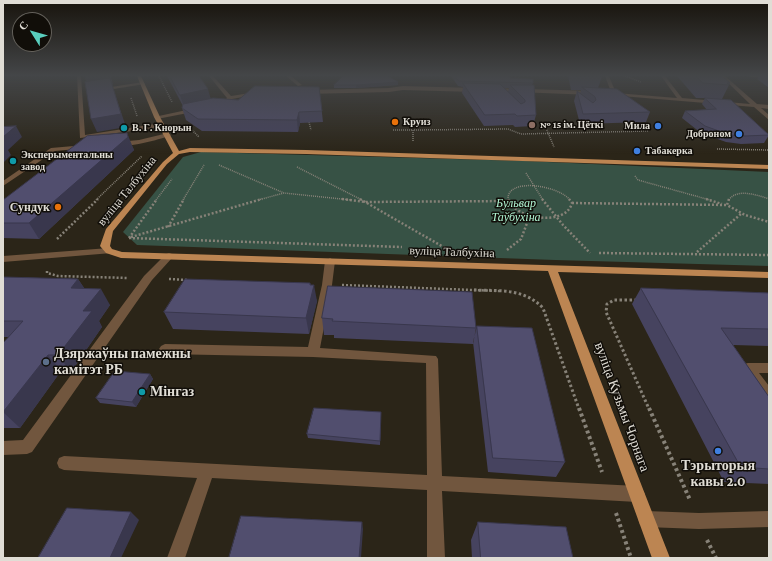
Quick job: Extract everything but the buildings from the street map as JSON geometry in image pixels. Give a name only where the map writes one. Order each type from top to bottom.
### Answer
[{"type":"main road","points":[[151,102],[161,125],[177,153],[195,150],[298,152],[769,167]]},
{"type":"main road","name":"вуліца Талбухіна","points":[[177,153],[165,163],[109,231],[105,246],[109,250],[121,255],[769,275]]},
{"type":"main road","name":"вуліца Кузьмы Чорнага","points":[[552,268],[661,558]]},
{"type":"street","points":[[81,102],[82,137],[161,125]]},
{"type":"street","points":[[222,104],[227,102]]},
{"type":"street","points":[[708,102],[769,107]]},
{"type":"street","points":[[752,102],[769,118]]},
{"type":"street","points":[[157,117],[201,109]]},
{"type":"street","points":[[107,144],[139,142],[168,135]]},
{"type":"street","points":[[3,184],[53,150],[91,146],[80,155]]},
{"type":"street","points":[[3,259],[109,250]]},
{"type":"street","points":[[3,448],[27,447],[148,278],[169,256]]},
{"type":"street","points":[[313,352],[327,285],[330,261]]},
{"type":"street","points":[[165,349],[313,352],[432,359],[436,558]]},
{"type":"street","points":[[769,368],[748,368],[769,396]]},
{"type":"street","points":[[64,463],[637,494]]},
{"type":"street","points":[[176,558],[207,470]]},
{"type":"street","points":[[646,519],[699,521],[769,519]]},
{"type":"path","points":[[172,102],[178,114],[200,138]]},
{"type":"path","points":[[309,122],[311,130]]},
{"type":"path","points":[[546,128],[550,134],[554,147],[548,147]]},
{"type":"path","points":[[393,130],[508,129],[521,134],[648,131]]},
{"type":"path","points":[[413,130],[413,144]]},
{"type":"path","points":[[715,150],[769,150]]},
{"type":"path","points":[[168,227],[206,160]]},
{"type":"path","points":[[213,163],[284,193],[365,202],[508,201],[520,212],[541,218],[567,214],[571,210],[572,203]]},
{"type":"path","points":[[297,167],[365,202],[445,248],[437,248]]},
{"type":"path","points":[[525,170],[532,185],[555,217],[590,253]]},
{"type":"path","points":[[633,173],[638,180],[726,205],[756,219],[769,222]]},
{"type":"path","points":[[129,238],[176,174]]},
{"type":"path","points":[[508,201],[510,192],[515,188],[532,185],[558,191],[565,195],[572,203],[726,205]]},
{"type":"path","points":[[129,238],[284,193]]},
{"type":"path","points":[[726,205],[730,198],[740,194],[769,199]]},
{"type":"path","points":[[696,253],[742,213]]},
{"type":"path","points":[[514,250],[507,250],[521,239],[530,215]]},
{"type":"path","points":[[129,238],[406,247]]},
{"type":"path","points":[[583,253],[696,253],[769,255]]},
{"type":"path","points":[[53,280],[58,276]]},
{"type":"path","points":[[517,292],[528,296],[544,308],[610,492],[631,558]]},
{"type":"path","points":[[644,300],[614,300],[607,304],[606,312],[716,558]]},
{"type":"green space","name":"Бульвар Таўбухіна","points":[[201,152],[525,161],[769,172],[769,266],[137,245],[123,232],[183,157]]},
{"type":"place","name":"Круиз","points":[[395,122]]},
{"type":"place","name":"№ 15 ім. Цёткі","points":[[532,125]]},
{"type":"place","name":"Мила","points":[[658,126]]},
{"type":"place","name":"В. Г. Кнорын","points":[[124,128]]},
{"type":"place","name":"Доброном","points":[[739,134]]},
{"type":"place","name":"Табакерка","points":[[637,151]]},
{"type":"place","name":"Эксперыментальны завод","points":[[13,161]]},
{"type":"place","name":"Сундук","points":[[58,207]]},
{"type":"place","name":"Дзяржаўны памежны камітэт РБ","points":[[46,362]]},
{"type":"place","name":"Мінгаз","points":[[142,392]]},
{"type":"place","name":"Тэрыторыя кавы 2.0","points":[[718,451]]}]
